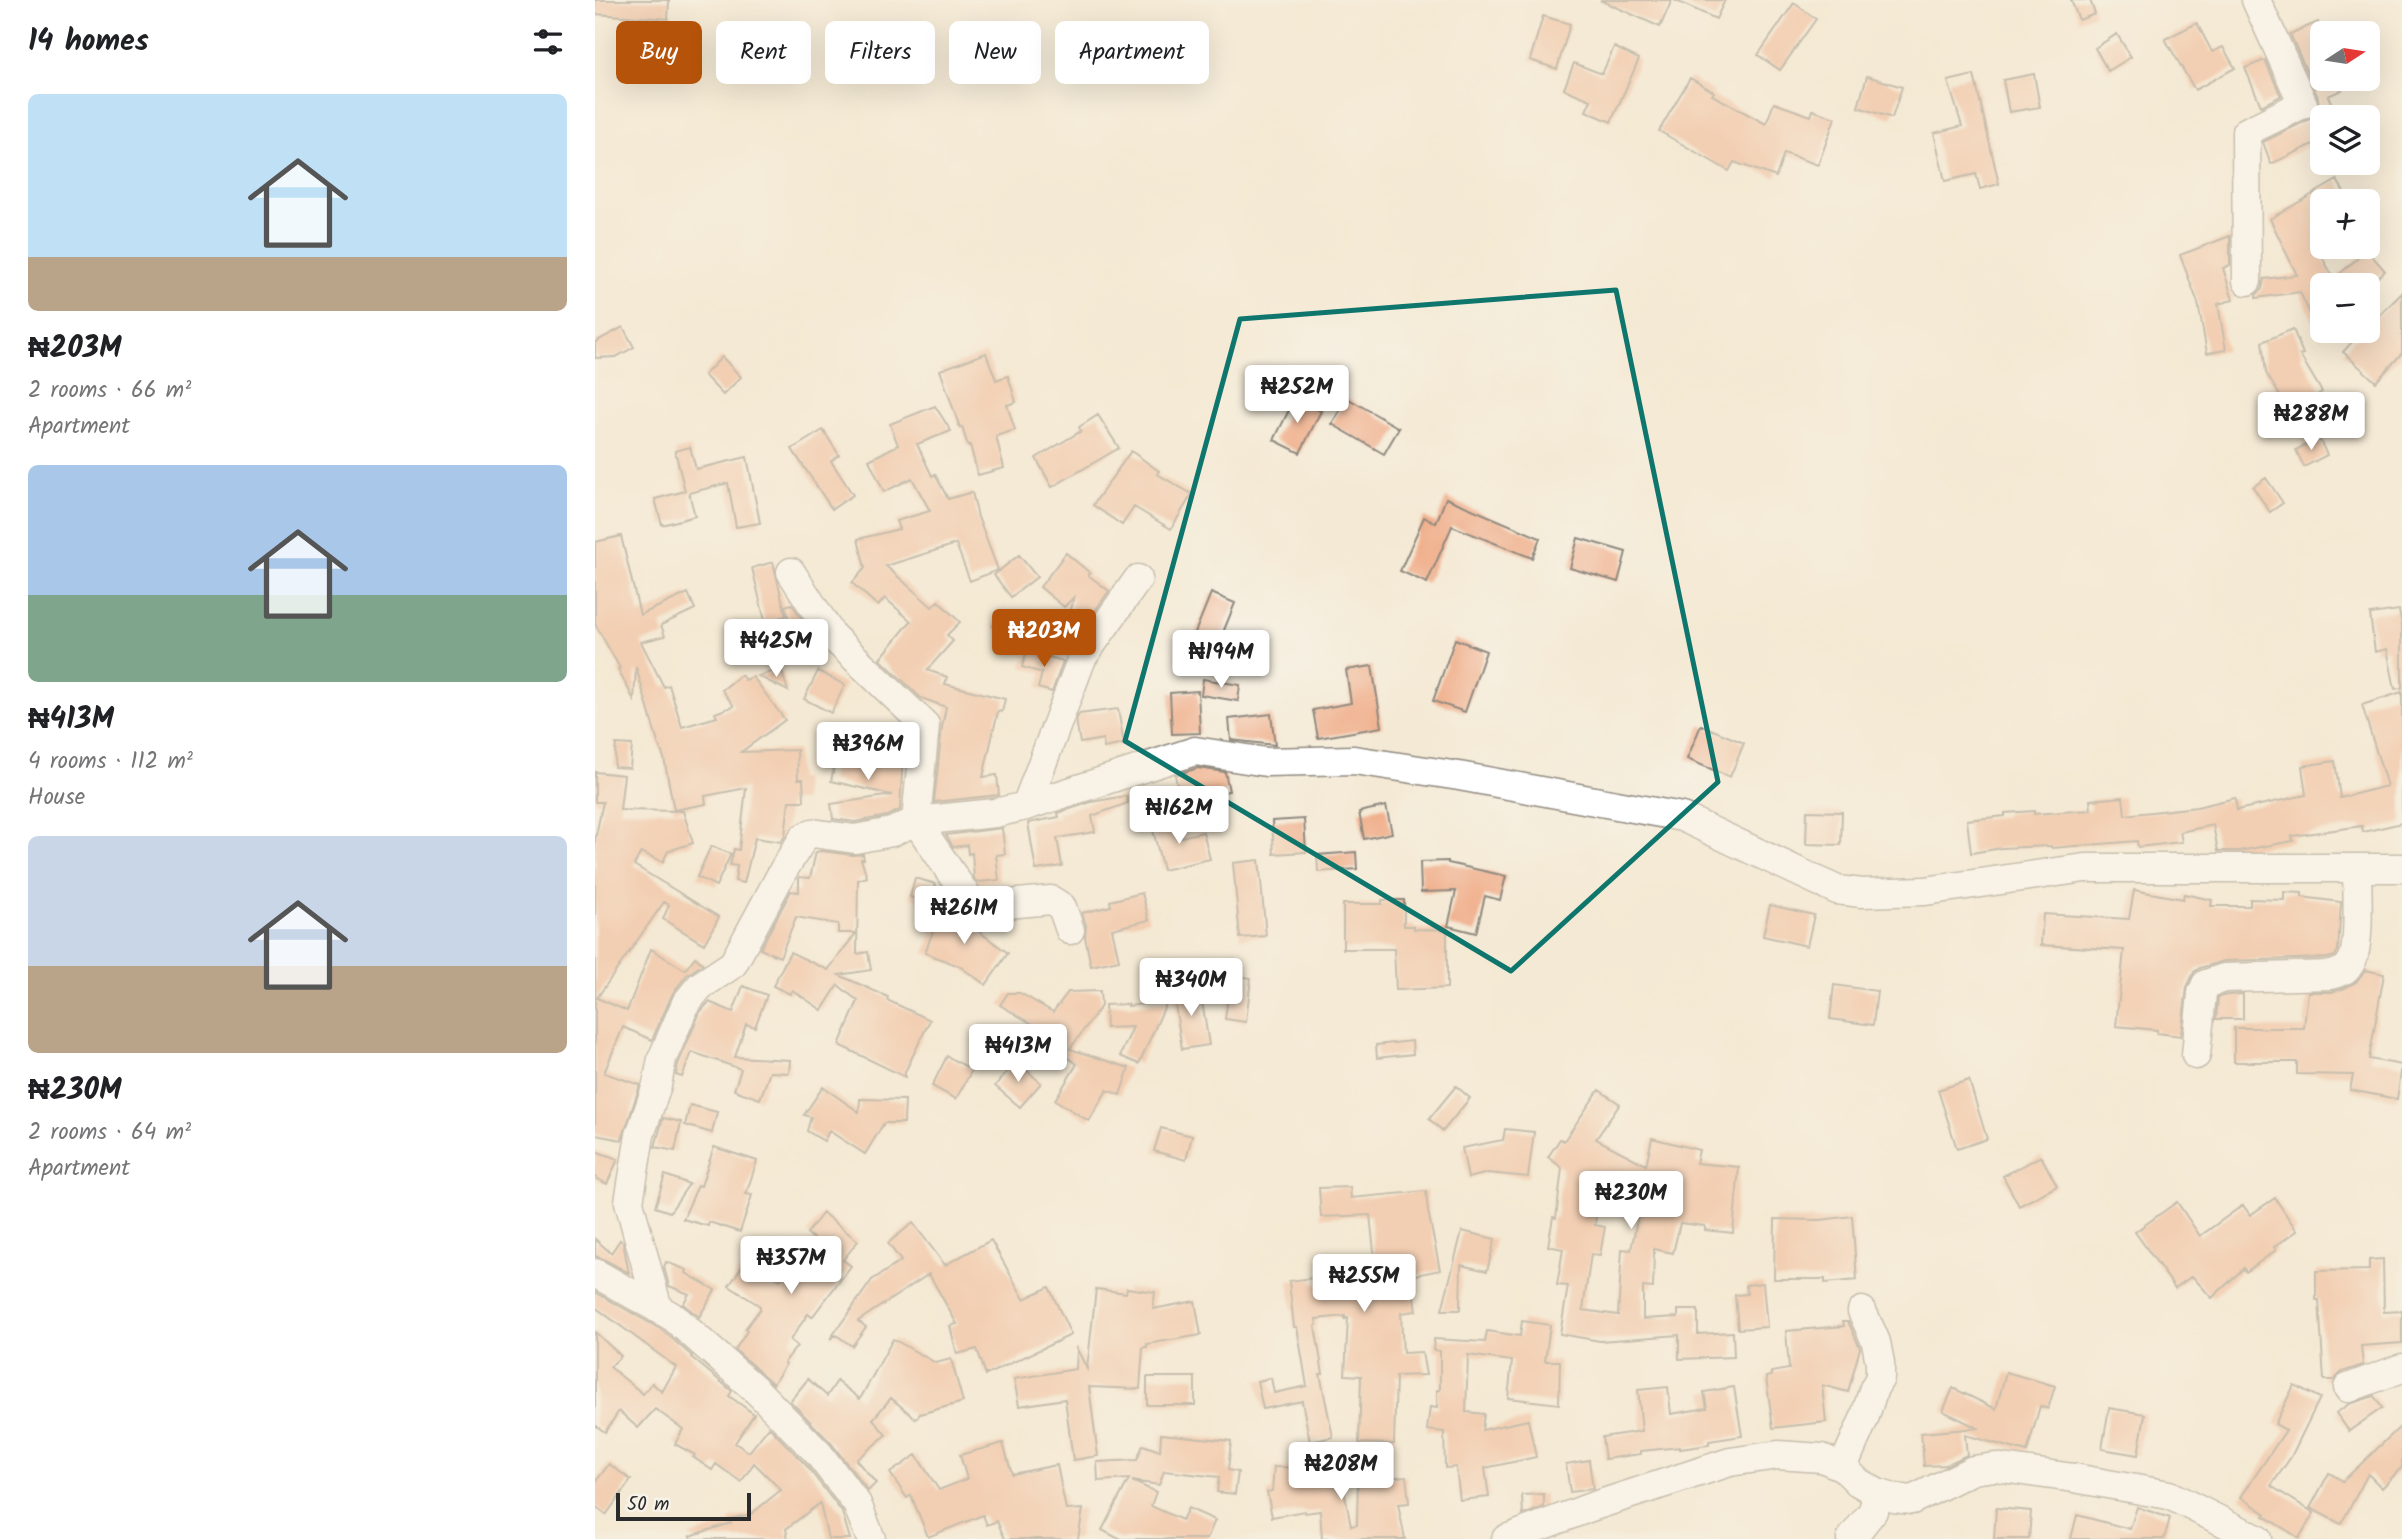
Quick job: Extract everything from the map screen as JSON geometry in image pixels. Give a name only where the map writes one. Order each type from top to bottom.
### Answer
[{"type":"street","points":[[2247,281],[2246,132],[2303,104],[2256,0]]},
{"type":"street","points":[[791,572],[832,636],[925,725],[916,821],[974,907],[1051,900],[1062,907],[1070,930]]},
{"type":"street","points":[[1026,806],[1082,658],[1138,579]]},
{"type":"street","points":[[658,1308],[629,1202],[640,1135],[657,1085],[662,1059],[686,1003],[700,986],[733,964],[784,869],[807,834],[855,839],[892,832],[916,821],[995,813],[1026,806],[1195,751],[1266,762],[1354,760],[1459,776],[1682,817],[1837,890],[1863,893],[1925,891],[2085,868],[2402,869]]},
{"type":"street","points":[[2196,1055],[2201,993],[2206,984],[2224,978],[2331,975],[2342,972],[2351,964],[2356,943],[2357,870]]},
{"type":"street","points":[[595,1273],[673,1317],[756,1390],[818,1453],[857,1504],[871,1539]]},
{"type":"street","points":[[1843,1467],[1880,1378],[1876,1342],[1862,1311]]},
{"type":"street","points":[[2348,1388],[2402,1368]]},
{"type":"street","points":[[1506,1539],[1604,1503],[1730,1462],[1778,1455],[1822,1458],[1843,1467],[1858,1482],[1877,1493],[1912,1500],[1973,1470],[1995,1467],[2022,1469],[2169,1495],[2256,1539]]},
{"type":"street","points":[[1851,1539],[1873,1511],[1877,1493]]},
{"type":"highlighted area","points":[[1616,290],[1718,782],[1511,971],[1125,741],[1240,319]]},
{"type":"building","points":[[595,0],[669,0],[668,19],[595,14]]},
{"type":"building","points":[[1600,0],[1672,0],[1660,27]]},
{"type":"building","points":[[1674,0],[1725,0],[1716,19]]},
{"type":"building","points":[[2071,0],[2090,0],[2095,14],[2079,20]]},
{"type":"building","points":[[1794,3],[1816,19],[1780,70],[1758,55]]},
{"type":"building","points":[[1543,16],[1570,24],[1557,69],[1530,60]]},
{"type":"building","points":[[2197,23],[2212,52],[2223,47],[2235,68],[2195,90],[2165,39]]},
{"type":"building","points":[[2310,25],[2310,79],[2290,34]]},
{"type":"building","points":[[2117,34],[2131,57],[2108,71],[2095,48]]},
{"type":"building","points":[[1614,47],[1639,59],[1611,122],[1586,111],[1591,100],[1564,89],[1574,63],[1602,74]]},
{"type":"building","points":[[2265,60],[2281,96],[2261,106],[2245,68]]},
{"type":"building","points":[[2034,74],[2040,107],[2009,112],[2003,80]]},
{"type":"building","points":[[1974,75],[1999,184],[1980,189],[1976,174],[1945,181],[1934,133],[1962,126],[1948,81]]},
{"type":"building","points":[[1867,76],[1902,87],[1892,118],[1858,107]]},
{"type":"building","points":[[1690,78],[1714,92],[1712,95],[1766,124],[1774,103],[1811,116],[1813,110],[1835,118],[1818,165],[1784,153],[1776,177],[1734,162],[1729,171],[1659,131]]},
{"type":"building","points":[[2315,91],[2340,91],[2328,96],[2332,105],[2319,105]]},
{"type":"building","points":[[2310,119],[2310,146],[2271,164],[2263,142]]},
{"type":"building","points":[[2337,180],[2342,189],[2322,189]]},
{"type":"building","points":[[2310,196],[2310,259],[2323,259],[2331,273],[2310,273],[2310,314],[2300,292],[2256,298],[2264,279],[2297,275],[2270,219]]},
{"type":"building","points":[[2230,236],[2230,265],[2223,268],[2233,300],[2218,304],[2226,350],[2207,353],[2198,303],[2180,255]]},
{"type":"building","points":[[2357,259],[2375,259],[2385,271],[2380,275],[2380,273],[2341,273]]},
{"type":"building","points":[[2402,293],[2402,353],[2376,382],[2343,352],[2351,343],[2380,343],[2380,315]]},
{"type":"building","points":[[623,327],[634,347],[616,357],[595,358],[595,342]]},
{"type":"building","points":[[2293,329],[2303,354],[2300,355],[2322,392],[2290,412],[2266,373],[2262,342]]},
{"type":"building","points":[[986,353],[996,380],[1008,376],[1016,402],[1007,405],[1015,430],[996,436],[1004,468],[978,475],[970,445],[968,446],[962,427],[960,428],[940,370]]},
{"type":"building","points":[[722,357],[741,377],[723,395],[704,375]]},
{"type":"building","points":[[1295,398],[1321,411],[1300,453],[1274,440]]},
{"type":"building","points":[[1347,398],[1399,428],[1384,454],[1332,424]]},
{"type":"building","points":[[935,406],[951,431],[917,444],[932,476],[935,474],[948,499],[972,492],[978,517],[998,570],[970,581],[956,544],[886,566],[932,607],[938,601],[960,622],[947,635],[953,641],[927,670],[947,677],[945,684],[1005,699],[1002,712],[998,711],[983,777],[997,775],[999,795],[934,802],[946,707],[921,698],[880,659],[911,621],[885,598],[878,606],[852,583],[865,568],[858,539],[899,529],[896,521],[930,511],[912,478],[884,492],[869,460],[898,445],[890,424]]},
{"type":"building","points":[[1098,415],[1119,448],[1052,487],[1036,458],[1081,431],[1079,427]]},
{"type":"building","points":[[823,430],[839,455],[831,461],[853,495],[832,509],[792,449]]},
{"type":"building","points":[[2319,438],[2327,455],[2304,467],[2296,450]]},
{"type":"building","points":[[690,447],[696,469],[747,457],[760,523],[736,527],[728,483],[689,493],[695,516],[662,525],[655,499],[685,491],[675,451]]},
{"type":"building","points":[[1131,451],[1159,471],[1157,474],[1192,494],[1171,529],[1134,507],[1122,525],[1093,505]]},
{"type":"building","points":[[2266,478],[2283,503],[2270,512],[2253,487]]},
{"type":"building","points":[[1446,498],[1540,538],[1532,558],[1452,526],[1427,583],[1400,571],[1424,517],[1436,523]]},
{"type":"building","points":[[621,536],[640,615],[688,593],[695,609],[661,625],[665,636],[641,642],[664,687],[669,685],[682,727],[717,717],[715,713],[734,706],[722,690],[741,675],[745,680],[753,677],[785,720],[741,752],[797,750],[798,779],[803,779],[804,801],[789,801],[785,836],[781,842],[755,838],[744,883],[735,881],[737,866],[730,865],[734,849],[739,850],[746,788],[705,796],[706,804],[674,810],[664,758],[636,667],[634,700],[618,669],[620,668],[595,624],[595,542]]},
{"type":"building","points":[[1578,538],[1626,552],[1618,582],[1570,568]]},
{"type":"building","points":[[1066,553],[1109,591],[1085,625],[1070,614],[1074,597],[1064,607],[1040,587]]},
{"type":"building","points":[[1019,555],[1037,577],[1011,597],[994,575]]},
{"type":"building","points":[[773,562],[786,616],[765,621],[752,568]]},
{"type":"building","points":[[1211,593],[1235,603],[1218,645],[1194,635]]},
{"type":"building","points":[[792,604],[820,648],[801,654],[785,606]]},
{"type":"building","points":[[2399,610],[2402,625],[2402,688],[2395,689],[2387,649],[2375,652],[2370,614]]},
{"type":"building","points":[[1006,613],[1032,639],[1019,653],[993,626]]},
{"type":"building","points":[[1455,639],[1486,651],[1465,712],[1433,701]]},
{"type":"building","points":[[1027,651],[1063,661],[1052,692],[1038,688],[1042,673],[1022,667]]},
{"type":"building","points":[[1372,666],[1382,727],[1318,738],[1313,710],[1351,703],[1346,670]]},
{"type":"building","points":[[781,669],[788,691],[758,676]]},
{"type":"building","points":[[818,671],[845,685],[831,713],[804,699]]},
{"type":"building","points":[[1203,679],[1240,685],[1238,701],[1201,695]]},
{"type":"building","points":[[1198,691],[1200,733],[1172,734],[1170,693]]},
{"type":"building","points":[[2402,692],[2402,823],[2363,832],[2362,826],[2292,836],[2293,841],[2239,851],[2218,851],[2213,825],[2180,832],[2182,842],[2138,847],[2137,841],[2052,848],[2002,848],[1971,853],[1967,820],[2005,816],[2005,813],[2091,810],[2090,800],[2123,797],[2125,815],[2197,807],[2235,798],[2237,810],[2306,795],[2302,766],[2335,761],[2340,798],[2387,786],[2362,705]]},
{"type":"building","points":[[1118,709],[1124,744],[1104,748],[1103,739],[1080,743],[1076,720],[1079,714]]},
{"type":"building","points":[[1271,714],[1275,745],[1231,740],[1229,719]]},
{"type":"building","points":[[1701,725],[1744,743],[1730,777],[1687,759]]},
{"type":"building","points":[[840,739],[858,744],[857,750],[903,753],[900,810],[887,816],[855,822],[833,819],[831,804],[892,795],[831,781]]},
{"type":"building","points":[[616,744],[632,745],[630,768],[614,767]]},
{"type":"building","points":[[1198,768],[1225,772],[1229,791],[1180,800],[1175,775]]},
{"type":"building","points":[[595,772],[624,775],[620,810],[683,811],[693,843],[668,851],[663,862],[641,852],[634,865],[719,917],[704,944],[663,919],[669,905],[664,902],[597,998],[627,1011],[651,949],[685,970],[695,957],[703,964],[687,975],[673,993],[652,1040],[623,1027],[604,1073],[640,1085],[622,1140],[595,1135],[595,840],[603,802],[595,802]]},
{"type":"building","points":[[1126,796],[1128,803],[1092,816],[1095,832],[1057,838],[1062,866],[1036,870],[1028,823],[1059,817],[1058,813],[1091,802]]},
{"type":"building","points":[[1386,806],[1392,833],[1364,839],[1359,812]]},
{"type":"building","points":[[1807,811],[1842,812],[1841,845],[1806,844]]},
{"type":"building","points":[[1304,819],[1306,852],[1274,854],[1272,821]]},
{"type":"building","points":[[1177,820],[1181,837],[1203,832],[1210,859],[1163,870],[1152,826]]},
{"type":"building","points":[[1002,828],[1005,854],[996,855],[999,880],[977,882],[974,878],[972,853],[968,854],[967,845],[953,847],[946,835]]},
{"type":"building","points":[[711,846],[731,854],[716,886],[697,877]]},
{"type":"building","points":[[816,852],[863,854],[864,859],[861,859],[867,877],[858,880],[857,954],[868,952],[871,970],[839,975],[930,1020],[905,1077],[839,1045],[858,1001],[838,985],[822,1010],[792,990],[790,994],[773,986],[790,952],[828,970],[856,933],[838,933],[838,924],[796,917],[780,957],[760,949],[791,891],[799,892],[799,877],[810,878]]},
{"type":"building","points":[[1356,852],[1357,869],[1318,872],[1317,855]]},
{"type":"building","points":[[1259,860],[1266,936],[1240,938],[1233,863]]},
{"type":"building","points":[[1448,861],[1506,876],[1500,900],[1485,896],[1476,933],[1448,926],[1456,891],[1421,892],[1420,862]]},
{"type":"building","points":[[915,878],[936,884],[931,903],[910,897]]},
{"type":"building","points":[[2134,890],[2183,899],[2184,894],[2212,900],[2211,906],[2250,906],[2250,899],[2284,900],[2284,892],[2302,893],[2302,897],[2341,902],[2338,951],[2335,956],[2328,958],[2224,961],[2200,968],[2194,972],[2187,987],[2181,1036],[2157,1033],[2157,1030],[2116,1026],[2124,950],[2041,945],[2043,914],[2129,919]]},
{"type":"building","points":[[1142,893],[1149,920],[1112,929],[1119,960],[1091,966],[1082,913],[1111,906],[1110,901]]},
{"type":"building","points":[[1382,900],[1404,900],[1404,926],[1447,930],[1447,988],[1396,990],[1394,949],[1343,949],[1343,904],[1382,904]]},
{"type":"building","points":[[943,904],[955,909],[970,925],[1008,953],[986,985],[959,966],[925,953]]},
{"type":"building","points":[[1770,905],[1814,915],[1807,946],[1763,936]]},
{"type":"building","points":[[2365,970],[2384,974],[2369,1059],[2402,1065],[2397,1099],[2350,1090],[2353,1075],[2297,1074],[2297,1062],[2234,1062],[2234,1028],[2304,1028],[2308,992],[2332,992],[2345,988],[2356,982]]},
{"type":"building","points":[[1231,975],[1251,978],[1246,1022],[1225,1019]]},
{"type":"building","points":[[1834,985],[1877,991],[1873,1025],[1830,1019]]},
{"type":"building","points":[[743,986],[767,995],[755,1027],[746,1024],[735,1057],[790,1060],[789,1073],[770,1072],[760,1099],[734,1090],[741,1069],[692,1052],[682,1077],[676,1075],[700,1012],[709,1002],[733,1012]]},
{"type":"building","points":[[1200,988],[1209,1045],[1182,1049],[1173,992]]},
{"type":"building","points":[[1100,991],[1101,1006],[1070,1049],[1129,1068],[1120,1095],[1107,1090],[1089,1121],[1055,1100],[1077,1064],[1037,1035],[1041,1029],[1000,1005],[1008,993],[1020,993],[1053,1012],[1068,992]]},
{"type":"building","points":[[2243,994],[2243,1019],[2216,1019],[2218,997]]},
{"type":"building","points":[[1167,1001],[1139,1064],[1120,1056],[1133,1027],[1106,1028],[1105,1005],[1128,1006]]},
{"type":"building","points":[[1412,1041],[1413,1054],[1377,1058],[1376,1045]]},
{"type":"building","points":[[947,1056],[972,1070],[956,1099],[932,1086]]},
{"type":"building","points":[[1016,1061],[1041,1083],[1020,1107],[995,1086]]},
{"type":"building","points":[[1969,1080],[1987,1139],[1957,1149],[1938,1090]]},
{"type":"building","points":[[1456,1086],[1470,1098],[1443,1131],[1429,1119]]},
{"type":"building","points":[[823,1087],[859,1112],[860,1099],[905,1100],[904,1123],[884,1123],[865,1154],[829,1131],[824,1141],[807,1131],[811,1117],[804,1115]]},
{"type":"building","points":[[1599,1090],[1620,1104],[1596,1139],[1646,1165],[1652,1138],[1699,1150],[1696,1163],[1739,1167],[1733,1233],[1705,1230],[1705,1226],[1680,1223],[1673,1253],[1654,1249],[1653,1288],[1643,1287],[1643,1319],[1678,1317],[1678,1310],[1698,1310],[1698,1334],[1733,1332],[1734,1357],[1679,1359],[1679,1335],[1600,1341],[1560,1334],[1568,1286],[1557,1285],[1563,1249],[1548,1246],[1553,1217],[1556,1218],[1562,1168],[1548,1157],[1560,1139],[1564,1141]],"holes":[[[1600,1179],[1642,1196],[1631,1250],[1622,1249],[1618,1315],[1583,1310],[1591,1254],[1600,1255],[1605,1227],[1595,1225]]]},
{"type":"building","points":[[690,1105],[717,1112],[712,1133],[685,1125]]},
{"type":"building","points":[[663,1118],[681,1122],[675,1151],[655,1147]]},
{"type":"building","points":[[1161,1128],[1192,1136],[1186,1160],[1154,1151]]},
{"type":"building","points":[[1505,1129],[1534,1132],[1528,1177],[1488,1173],[1468,1178],[1462,1148],[1503,1140]]},
{"type":"building","points":[[714,1147],[757,1161],[746,1194],[752,1195],[740,1232],[709,1222],[708,1226],[683,1219],[698,1185],[701,1186]]},
{"type":"building","points":[[595,1151],[618,1159],[607,1184],[595,1178]]},
{"type":"building","points":[[2041,1156],[2057,1186],[2019,1206],[2003,1176]]},
{"type":"building","points":[[665,1175],[689,1184],[670,1212],[655,1207]]},
{"type":"building","points":[[1350,1187],[1351,1198],[1426,1191],[1440,1270],[1411,1276],[1416,1311],[1401,1313],[1403,1353],[1422,1352],[1426,1375],[1396,1376],[1394,1444],[1359,1443],[1361,1376],[1345,1375],[1348,1318],[1345,1319],[1345,1316],[1316,1319],[1315,1326],[1323,1374],[1320,1374],[1333,1437],[1310,1442],[1302,1401],[1263,1409],[1257,1381],[1271,1378],[1274,1393],[1307,1386],[1297,1327],[1294,1327],[1289,1281],[1312,1278],[1313,1284],[1377,1279],[1370,1215],[1321,1217],[1319,1188]]},
{"type":"building","points":[[2275,1198],[2297,1231],[2246,1272],[2244,1268],[2212,1298],[2192,1276],[2175,1288],[2135,1232],[2177,1202],[2200,1236],[2243,1205],[2250,1215]]},
{"type":"building","points":[[823,1213],[858,1241],[843,1260],[851,1266],[812,1317],[808,1314],[790,1340],[797,1346],[773,1384],[735,1350],[760,1306],[729,1286],[747,1259],[780,1280],[814,1239],[807,1233]]},
{"type":"building","points":[[1852,1216],[1857,1280],[1825,1283],[1825,1279],[1774,1279],[1775,1219],[1820,1220]]},
{"type":"building","points":[[913,1223],[945,1265],[991,1240],[1024,1299],[1049,1287],[1071,1335],[986,1375],[977,1349],[957,1354],[950,1326],[957,1324],[929,1274],[858,1321],[866,1327],[852,1346],[836,1335],[830,1339],[872,1280],[901,1261],[888,1243]]},
{"type":"building","points":[[1462,1231],[1495,1239],[1487,1271],[1461,1265],[1460,1310],[1442,1310]]},
{"type":"building","points":[[595,1239],[611,1253],[620,1240],[623,1242],[629,1273],[595,1256]]},
{"type":"building","points":[[2383,1259],[2384,1312],[2402,1311],[2402,1343],[2361,1346],[2363,1365],[2342,1372],[2334,1380],[2324,1380],[2319,1300],[2316,1300],[2316,1271],[2369,1270],[2369,1260]]},
{"type":"building","points":[[666,1262],[687,1270],[686,1273],[715,1290],[699,1317],[683,1304],[689,1294],[669,1286],[664,1267]]},
{"type":"building","points":[[1763,1283],[1767,1327],[1738,1329],[1735,1295],[1747,1294],[1746,1285]]},
{"type":"building","points":[[1127,1288],[1155,1292],[1153,1309],[1195,1301],[1201,1335],[1147,1344],[1147,1347],[1143,1347],[1140,1389],[1089,1387],[1098,1456],[1073,1460],[1065,1399],[1019,1406],[1014,1379],[1076,1369],[1077,1349],[1087,1369],[1096,1289],[1126,1293]]},
{"type":"building","points":[[595,1292],[662,1330],[732,1391],[729,1396],[754,1414],[735,1443],[749,1452],[769,1427],[805,1464],[842,1512],[850,1539],[828,1539],[820,1503],[786,1529],[788,1539],[691,1539],[690,1536],[731,1523],[730,1519],[751,1514],[781,1490],[754,1463],[741,1482],[716,1464],[712,1470],[693,1457],[695,1455],[675,1444],[683,1429],[655,1409],[638,1428],[619,1411],[605,1432],[595,1425],[595,1332],[621,1356],[610,1367],[643,1394],[652,1383],[662,1392],[676,1367],[595,1307]]},
{"type":"building","points":[[1522,1321],[1550,1325],[1545,1361],[1560,1361],[1559,1404],[1508,1398],[1512,1361],[1468,1355],[1466,1412],[1484,1414],[1482,1430],[1528,1420],[1536,1457],[1485,1468],[1489,1497],[1460,1500],[1456,1467],[1445,1468],[1444,1432],[1427,1430],[1430,1407],[1437,1408],[1437,1390],[1440,1390],[1440,1351],[1433,1350],[1434,1339],[1485,1342],[1487,1331],[1520,1336]]},
{"type":"building","points":[[1843,1321],[1848,1321],[1860,1348],[1848,1392],[1822,1385],[1826,1422],[1773,1428],[1766,1377],[1771,1376],[1771,1372],[1789,1369],[1786,1331],[1844,1326]]},
{"type":"building","points":[[893,1339],[936,1363],[951,1359],[963,1402],[920,1414],[916,1419],[891,1398],[873,1419],[886,1435],[856,1460],[876,1483],[868,1491],[831,1443],[790,1401],[808,1379],[827,1396],[837,1381],[860,1399]]},
{"type":"building","points":[[2006,1372],[2055,1386],[2048,1409],[2040,1406],[2027,1452],[1965,1435],[1967,1455],[1946,1465],[1924,1466],[1921,1433],[1978,1428],[1943,1411],[1953,1388],[1996,1409]]},
{"type":"building","points":[[1147,1377],[1195,1377],[1195,1405],[1147,1405]]},
{"type":"building","points":[[2294,1385],[2320,1398],[2291,1457],[2271,1486],[2314,1513],[2299,1538],[2264,1516],[2266,1514],[2241,1497],[2286,1430],[2275,1424]]},
{"type":"building","points":[[1668,1387],[1671,1414],[1707,1408],[1704,1392],[1734,1387],[1742,1436],[1709,1441],[1709,1445],[1641,1451],[1641,1454],[1605,1459],[1602,1437],[1642,1431],[1638,1390]]},
{"type":"building","points":[[2374,1396],[2382,1408],[2349,1431],[2336,1413],[2349,1404]]},
{"type":"building","points":[[2109,1408],[2145,1414],[2138,1455],[2102,1449]]},
{"type":"building","points":[[2402,1425],[2402,1467],[2382,1488],[2368,1474],[2341,1524],[2310,1508],[2329,1473],[2343,1481]]},
{"type":"building","points":[[1161,1434],[1231,1441],[1228,1470],[1238,1472],[1235,1494],[1217,1492],[1219,1477],[1164,1471],[1159,1485],[1132,1481],[1156,1492],[1151,1506],[1182,1520],[1188,1508],[1215,1520],[1207,1539],[1119,1539],[1102,1530],[1129,1479],[1098,1481],[1097,1462],[1137,1460],[1143,1445],[1160,1451]]},
{"type":"building","points":[[1003,1443],[1012,1474],[1057,1465],[1066,1510],[1083,1509],[1078,1539],[1005,1539],[997,1521],[987,1525],[983,1515],[928,1537],[911,1495],[907,1498],[890,1473],[916,1455],[939,1490],[967,1479],[960,1455]]},
{"type":"building","points":[[1589,1460],[1593,1489],[1570,1492],[1566,1464]]},
{"type":"building","points":[[609,1464],[631,1480],[606,1515],[595,1506],[595,1483]]},
{"type":"building","points":[[1274,1467],[1340,1469],[1351,1526],[1357,1525],[1358,1471],[1378,1471],[1378,1479],[1406,1476],[1409,1503],[1398,1504],[1405,1539],[1322,1539],[1320,1511],[1272,1517],[1267,1492],[1272,1491]]},
{"type":"building","points":[[1544,1494],[1544,1507],[1523,1515],[1522,1495]]},
{"type":"building","points":[[2137,1507],[2170,1518],[2164,1539],[2071,1539],[2077,1515],[2130,1529]]},
{"type":"building","points":[[1996,1508],[2031,1511],[2029,1539],[1994,1539]]}]
